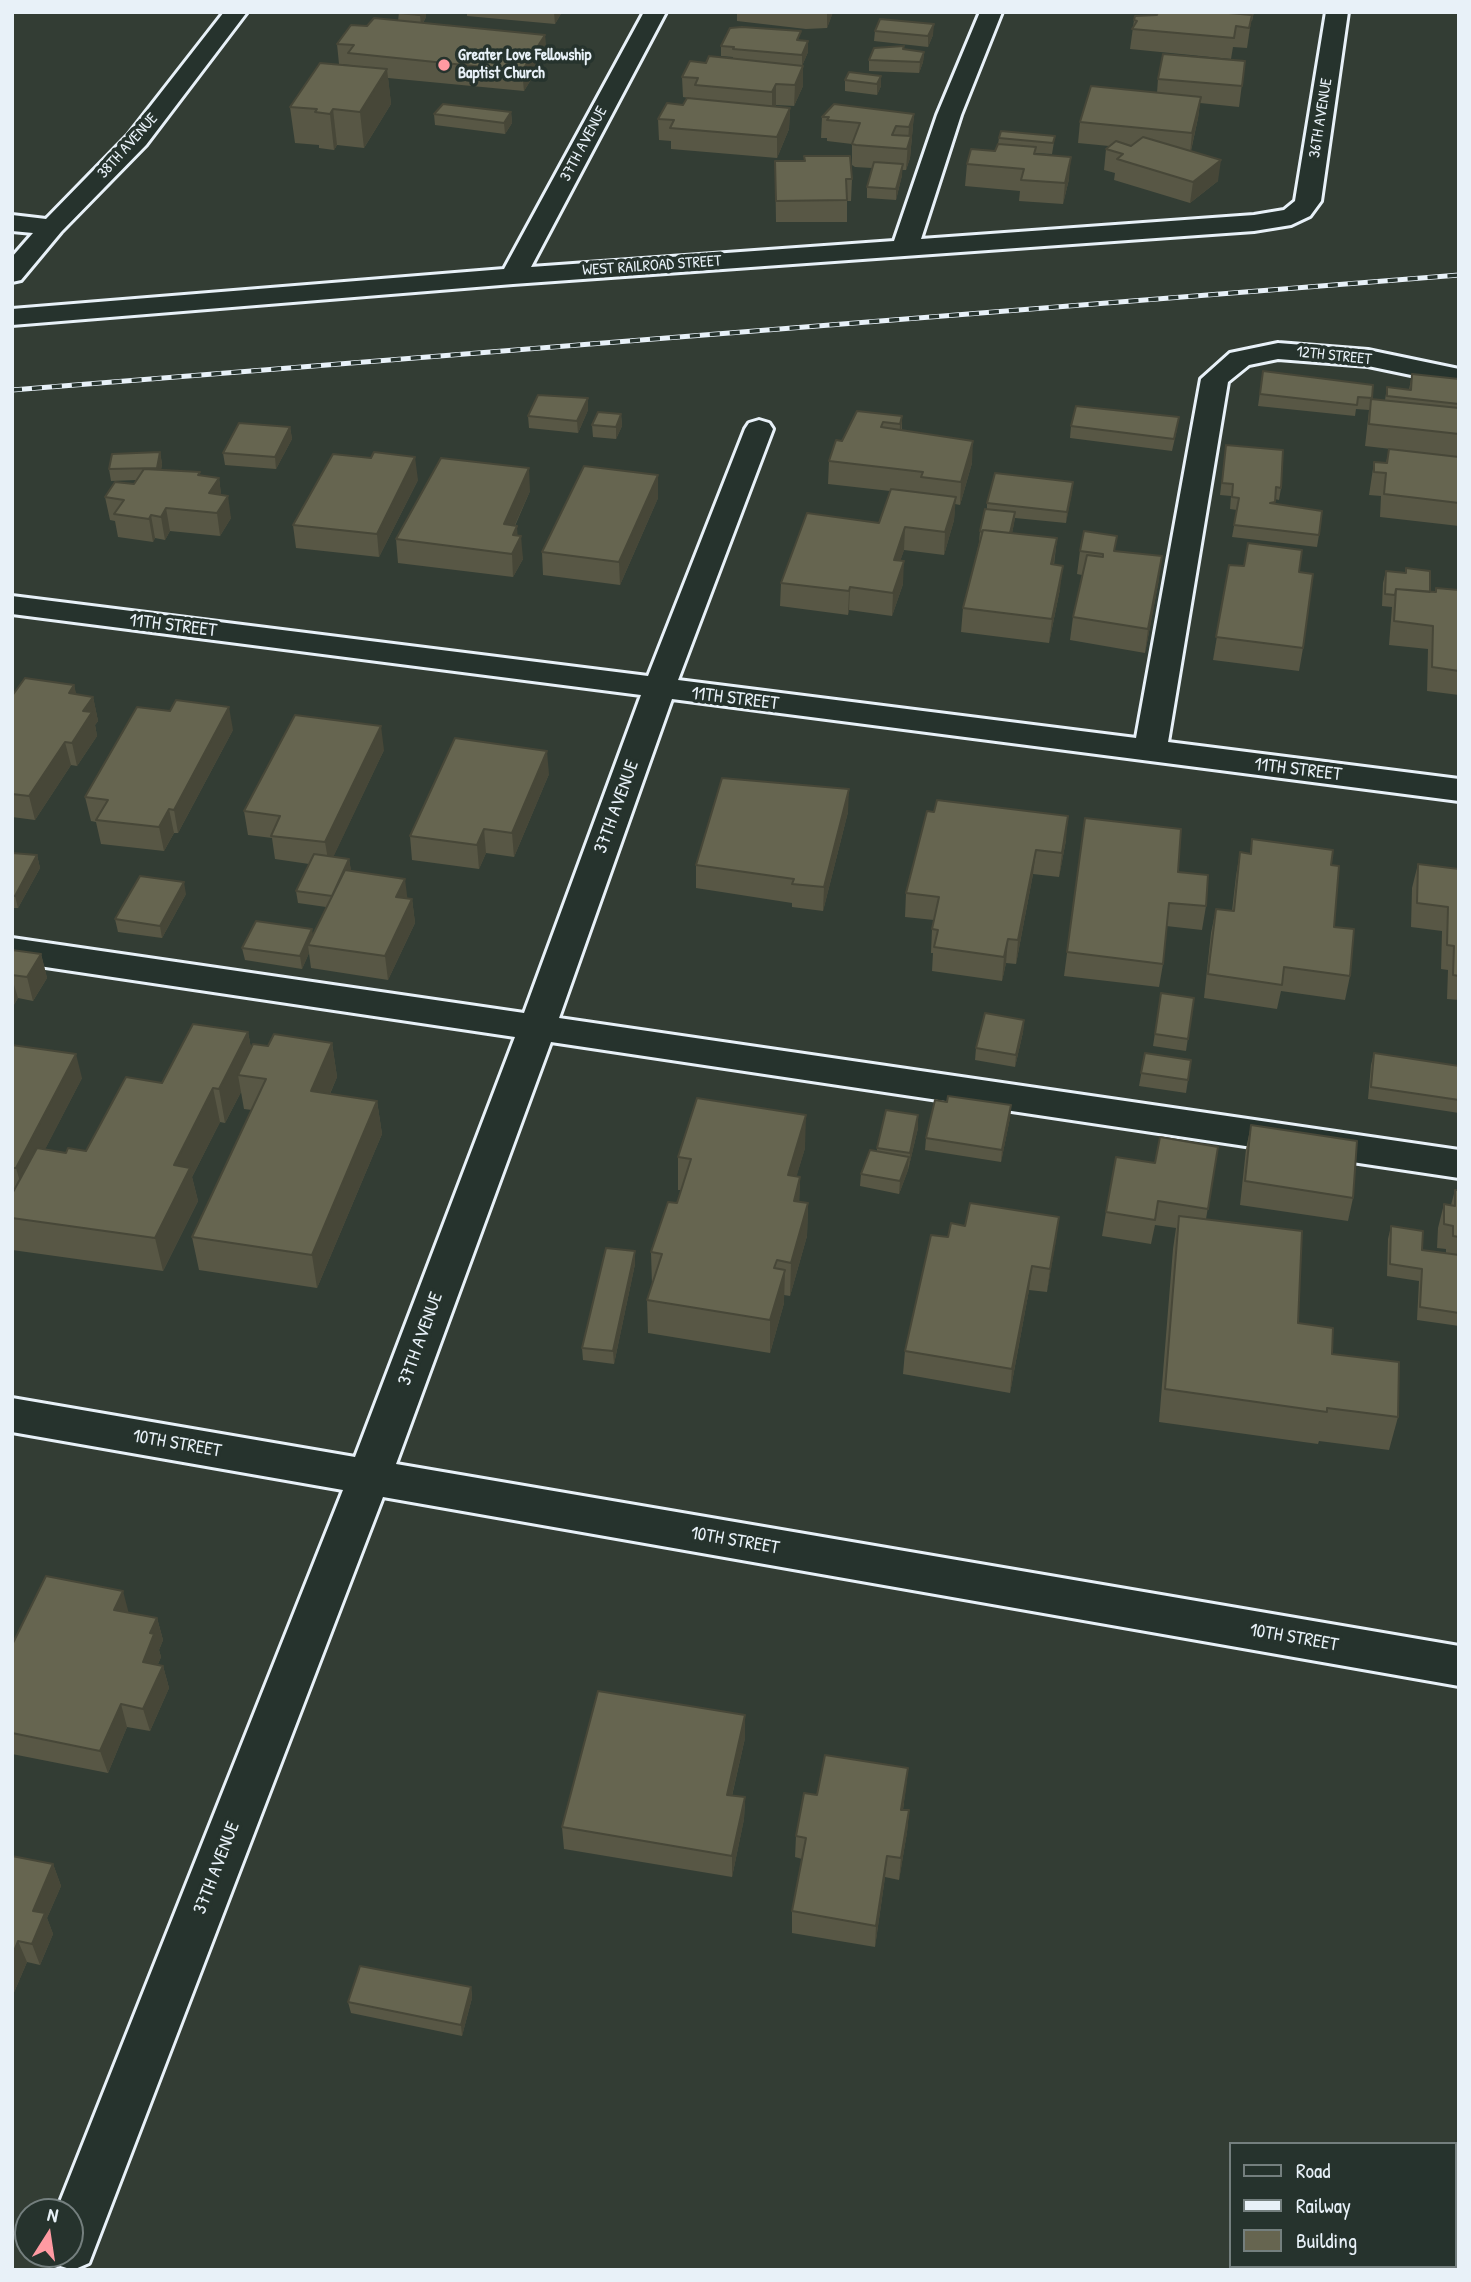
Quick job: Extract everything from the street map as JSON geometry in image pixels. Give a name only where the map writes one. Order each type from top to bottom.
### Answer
[{"type":"street","name":"38TH AVENUE","points":[[12,274],[52,227],[136,139],[236,12]]},
{"type":"street","name":"37TH AVENUE","points":[[513,276],[655,12]]},
{"type":"street","points":[[905,248],[948,115],[991,12]]},
{"type":"street","name":"36TH AVENUE","points":[[1291,217],[1301,212],[1308,201],[1337,12]]},
{"type":"street","name":"WEST RAILROAD STREET","points":[[12,317],[513,276],[1254,223],[1291,217]]},
{"type":"street","points":[[12,223],[52,227]]},
{"type":"street","name":"12TH STREET","points":[[1150,751],[1215,379],[1241,359],[1278,351],[1368,358],[1459,377]]},
{"type":"street","name":"37TH AVENUE","points":[[84,2208],[369,1478],[537,1028],[659,689],[759,429]]},
{"type":"street","name":"11TH STREET","points":[[12,605],[1459,790]]},
{"type":"street","points":[[12,950],[1459,1164]]},
{"type":"street","name":"10TH STREET","points":[[12,1415],[1459,1666]]},
{"type":"building","points":[[399,12],[422,12],[420,15]]},
{"type":"building","points":[[1158,12],[1252,15],[1249,28],[1236,26],[1234,38],[1132,29],[1137,21],[1134,20],[1135,16],[1157,15]]},
{"type":"building","points":[[374,18],[545,35],[522,71],[348,53],[354,45],[337,44],[351,25],[367,26]]},
{"type":"building","points":[[880,19],[934,24],[928,36],[875,31]]},
{"type":"building","points":[[730,28],[801,31],[797,40],[808,41],[802,55],[721,46]]},
{"type":"building","points":[[904,46],[903,49],[924,52],[920,62],[869,60],[874,48]]},
{"type":"building","points":[[1163,54],[1245,61],[1242,86],[1158,79]]},
{"type":"building","points":[[709,56],[803,66],[795,85],[776,84],[772,92],[695,85],[698,78],[682,77],[690,61],[706,63]]},
{"type":"building","points":[[320,63],[387,69],[360,112],[333,109],[330,114],[315,112],[317,109],[290,107]]},
{"type":"building","points":[[849,72],[881,76],[877,84],[845,80]]},
{"type":"building","points":[[1091,86],[1201,97],[1192,133],[1080,122]]},
{"type":"building","points":[[687,98],[790,108],[777,137],[670,128],[674,120],[658,119],[667,103],[683,105]]},
{"type":"building","points":[[443,104],[511,112],[504,123],[434,114]]},
{"type":"building","points":[[834,104],[914,114],[909,127],[896,126],[892,135],[911,136],[907,149],[852,144],[860,123],[827,120],[829,117],[822,117]]},
{"type":"building","points":[[1001,131],[1055,136],[1053,143],[999,138]]},
{"type":"building","points":[[1143,137],[1221,160],[1193,182],[1117,159],[1123,154],[1106,149],[1116,141],[1131,146]]},
{"type":"building","points":[[998,144],[1036,147],[1034,154],[1071,157],[1065,183],[1021,180],[1024,169],[967,164],[971,149],[995,151]]},
{"type":"building","points":[[804,156],[850,156],[852,179],[846,179],[847,200],[776,201],[775,161],[805,161]]},
{"type":"building","points":[[874,162],[903,164],[896,189],[867,187]]},
{"type":"building","points":[[1263,371],[1373,385],[1372,398],[1358,397],[1357,405],[1260,394]]},
{"type":"building","points":[[1412,374],[1459,379],[1459,404],[1387,396],[1387,387],[1411,390]]},
{"type":"building","points":[[538,395],[588,398],[577,421],[528,416]]},
{"type":"building","points":[[1371,399],[1459,408],[1459,434],[1369,424]]},
{"type":"building","points":[[1076,406],[1179,417],[1174,439],[1071,426]]},
{"type":"building","points":[[857,411],[902,416],[900,424],[883,422],[881,427],[973,441],[961,482],[921,477],[923,472],[829,461],[836,440],[842,441]]},
{"type":"building","points":[[598,412],[621,414],[616,427],[592,425]]},
{"type":"building","points":[[239,423],[290,427],[275,457],[223,453]]},
{"type":"building","points":[[1226,445],[1283,450],[1281,488],[1276,487],[1275,502],[1270,503],[1322,511],[1319,535],[1234,525],[1239,498],[1232,497],[1233,484],[1222,483]]},
{"type":"building","points":[[1389,449],[1459,457],[1459,503],[1384,494],[1386,473],[1374,472],[1374,462],[1387,463]]},
{"type":"building","points":[[160,452],[157,468],[109,469],[112,454]]},
{"type":"building","points":[[374,452],[415,457],[377,534],[293,525],[333,454],[371,458]]},
{"type":"building","points":[[441,458],[529,468],[504,524],[517,526],[513,535],[521,536],[512,554],[396,539]]},
{"type":"building","points":[[584,466],[658,475],[619,562],[542,552]]},
{"type":"building","points":[[144,469],[200,472],[198,475],[219,478],[209,493],[228,496],[217,513],[166,508],[161,517],[151,515],[149,519],[114,514],[124,500],[105,497],[115,482],[134,484]]},
{"type":"building","points":[[995,473],[1073,482],[1067,512],[987,503]]},
{"type":"building","points":[[891,489],[956,497],[945,532],[905,527],[894,560],[904,561],[893,593],[850,587],[849,591],[781,583],[807,513],[879,523]]},
{"type":"building","points":[[985,509],[1015,512],[1010,533],[980,531]]},
{"type":"building","points":[[983,530],[1057,538],[1051,564],[1063,566],[1052,619],[963,608]]},
{"type":"building","points":[[1084,531],[1117,536],[1114,551],[1162,556],[1148,629],[1073,617],[1087,555],[1103,557],[1103,554],[1080,551]]},
{"type":"building","points":[[1248,543],[1302,550],[1299,572],[1313,574],[1303,648],[1216,637],[1229,565],[1244,566]]},
{"type":"building","points":[[1406,568],[1430,571],[1430,592],[1396,589],[1395,595],[1385,594],[1386,571],[1406,573]]},
{"type":"building","points":[[1436,588],[1459,590],[1459,671],[1432,667],[1433,626],[1394,621],[1396,589],[1436,592]]},
{"type":"building","points":[[25,678],[74,685],[69,693],[93,697],[83,711],[92,712],[72,743],[65,742],[29,796],[12,794],[12,696]]},
{"type":"building","points":[[176,700],[229,707],[174,810],[169,809],[159,827],[96,820],[108,800],[85,797],[137,707],[170,711]]},
{"type":"building","points":[[295,715],[381,726],[325,842],[271,836],[280,816],[244,811]]},
{"type":"building","points":[[455,738],[547,751],[512,833],[484,829],[477,845],[410,836]]},
{"type":"building","points":[[722,778],[849,789],[824,887],[792,884],[794,879],[696,865]]},
{"type":"building","points":[[937,800],[1068,816],[1062,853],[1036,850],[1018,940],[1008,939],[1004,957],[934,947],[938,930],[932,929],[939,897],[906,893],[927,811],[934,812]]},
{"type":"building","points":[[1085,818],[1181,829],[1178,872],[1208,875],[1206,906],[1169,903],[1163,964],[1067,952]]},
{"type":"building","points":[[1252,839],[1333,850],[1331,865],[1339,866],[1334,927],[1354,929],[1350,976],[1284,967],[1282,985],[1208,974],[1216,909],[1234,911],[1240,852],[1251,854]]},
{"type":"building","points":[[12,853],[37,855],[15,896],[12,896]]},
{"type":"building","points":[[314,854],[349,859],[332,896],[296,891]]},
{"type":"building","points":[[1418,864],[1459,869],[1459,976],[1453,975],[1454,946],[1447,945],[1448,907],[1417,903]]},
{"type":"building","points":[[345,870],[405,879],[396,897],[412,899],[385,956],[308,945]]},
{"type":"building","points":[[140,876],[184,882],[160,926],[115,919]]},
{"type":"building","points":[[256,921],[312,929],[300,956],[242,948]]},
{"type":"building","points":[[12,950],[41,954],[27,977],[12,975]]},
{"type":"building","points":[[1161,993],[1194,998],[1188,1039],[1155,1034]]},
{"type":"building","points":[[985,1013],[1024,1020],[1016,1055],[976,1048]]},
{"type":"building","points":[[193,1024],[248,1032],[219,1089],[213,1088],[174,1165],[190,1168],[155,1238],[12,1218],[12,1194],[37,1148],[66,1153],[68,1148],[86,1151],[126,1077],[162,1083]]},
{"type":"building","points":[[274,1034],[332,1043],[311,1091],[377,1101],[312,1255],[192,1237],[266,1079],[238,1075],[253,1044],[268,1046]]},
{"type":"building","points":[[12,1045],[76,1054],[16,1168],[12,1168]]},
{"type":"building","points":[[1145,1053],[1191,1060],[1188,1080],[1141,1073]]},
{"type":"building","points":[[1374,1053],[1459,1066],[1459,1100],[1371,1087]]},
{"type":"building","points":[[948,1096],[1011,1105],[1002,1150],[926,1138],[935,1100],[947,1102]]},
{"type":"building","points":[[697,1098],[806,1115],[788,1175],[800,1177],[794,1201],[808,1203],[791,1263],[777,1260],[774,1268],[785,1270],[770,1320],[647,1300],[662,1254],[651,1252],[668,1202],[677,1203],[691,1159],[678,1157]]},
{"type":"building","points":[[886,1110],[918,1115],[910,1153],[877,1148]]},
{"type":"building","points":[[1251,1125],[1357,1141],[1353,1198],[1245,1181]]},
{"type":"building","points":[[1160,1137],[1218,1147],[1208,1209],[1158,1201],[1155,1220],[1106,1212],[1116,1157],[1155,1163]]},
{"type":"building","points":[[870,1150],[909,1157],[900,1181],[861,1174]]},
{"type":"building","points":[[1455,1190],[1459,1190],[1459,1237],[1453,1236],[1453,1226],[1444,1224],[1444,1204],[1455,1206]]},
{"type":"building","points":[[970,1203],[1059,1217],[1050,1269],[1032,1266],[1012,1369],[905,1351],[931,1235],[948,1237],[951,1223],[965,1226]]},
{"type":"building","points":[[1179,1216],[1302,1231],[1298,1323],[1333,1328],[1332,1354],[1399,1362],[1398,1417],[1327,1408],[1327,1412],[1165,1389]]},
{"type":"building","points":[[1391,1226],[1423,1231],[1422,1250],[1459,1255],[1459,1313],[1420,1307],[1422,1269],[1390,1264]]},
{"type":"building","points":[[606,1248],[635,1251],[613,1351],[582,1348]]},
{"type":"building","points":[[46,1576],[123,1591],[114,1610],[157,1618],[150,1633],[154,1634],[143,1662],[163,1666],[143,1709],[121,1704],[100,1751],[12,1733],[12,1645]]},
{"type":"building","points":[[598,1691],[745,1715],[727,1795],[745,1797],[732,1856],[562,1827]]},
{"type":"building","points":[[825,1755],[908,1768],[901,1810],[909,1810],[901,1858],[887,1856],[876,1926],[792,1911],[806,1838],[796,1836],[804,1793],[817,1795]]},
{"type":"building","points":[[12,1856],[53,1864],[33,1911],[45,1913],[32,1944],[18,1941],[12,1956]]},
{"type":"building","points":[[360,1966],[471,1987],[461,2025],[348,2002]]},
{"type":"railway","points":[[12,390],[1459,275]]},
{"type":"place","name":"Greater Love Fellowship Baptist Church","points":[[444,65]]}]
